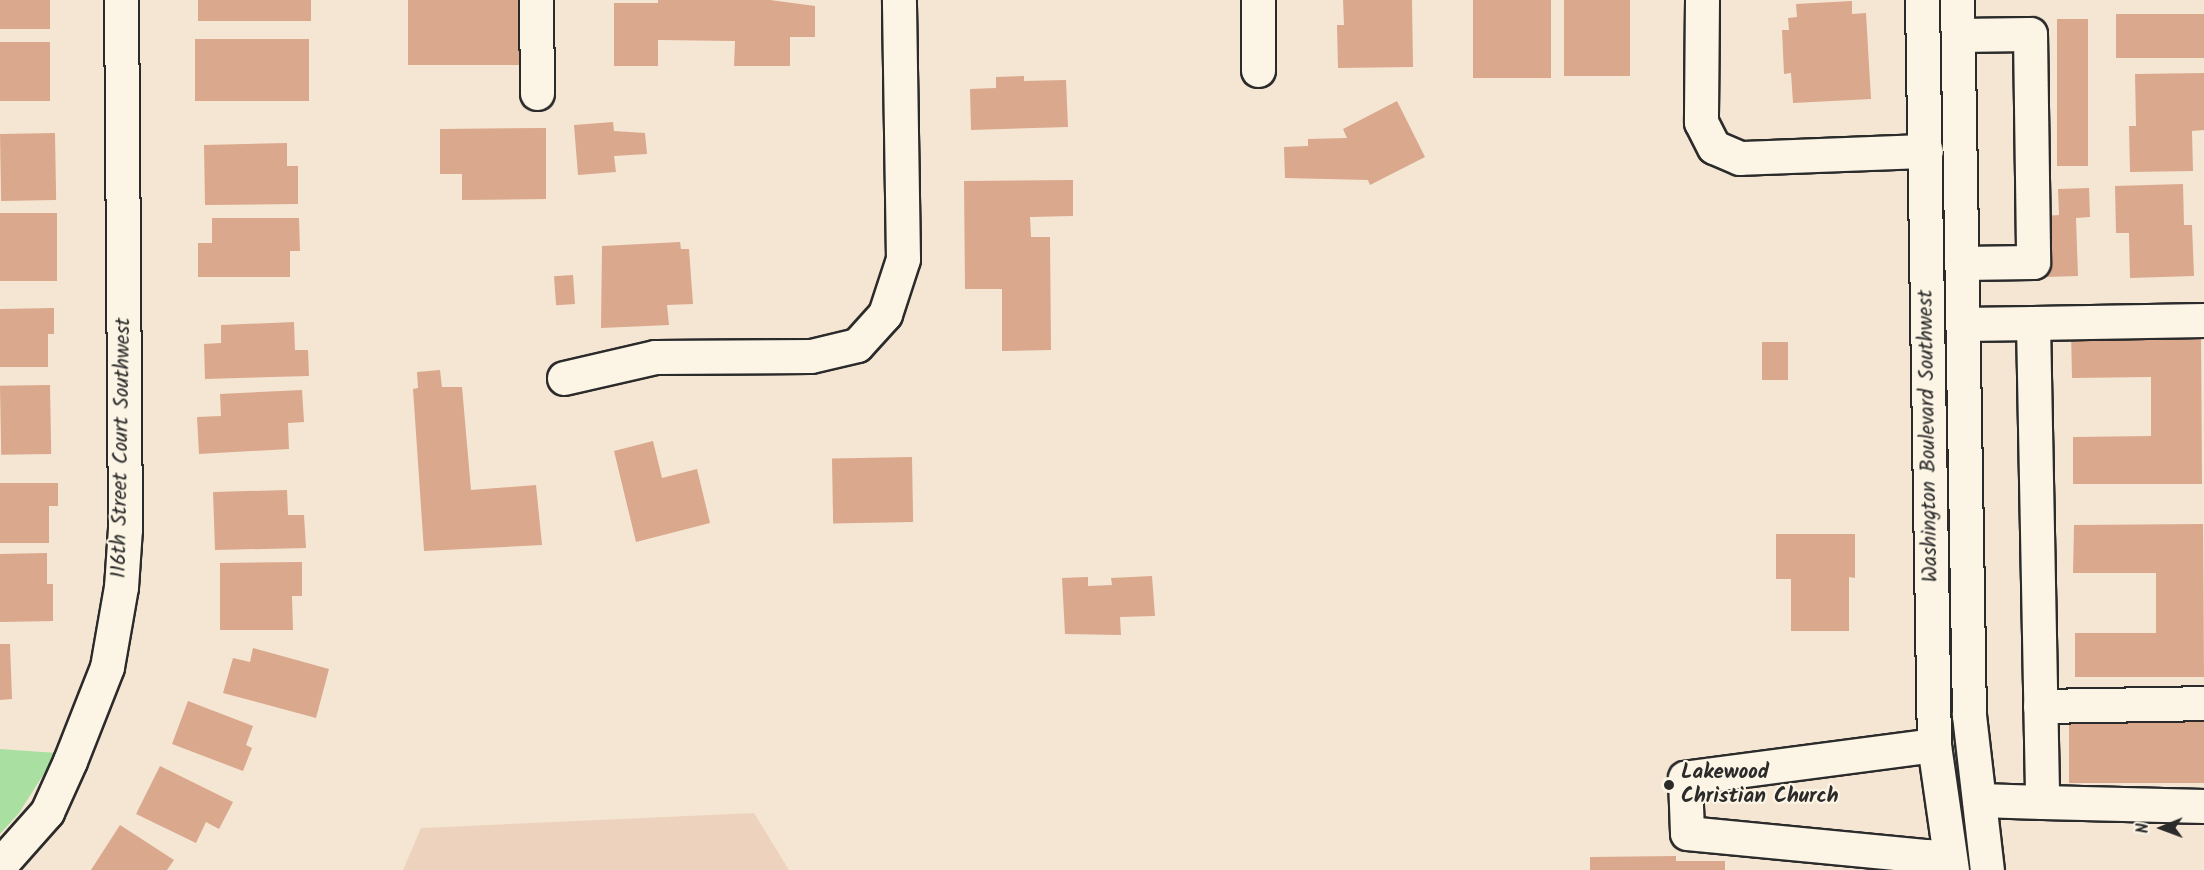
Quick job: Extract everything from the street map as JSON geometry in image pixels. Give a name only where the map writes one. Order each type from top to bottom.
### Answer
[{"type":"main road","name":"116th Street Court Southwest","points":[[0,865],[47,812],[65,771],[107,667],[121,587],[125,529],[121,0]]},
{"type":"main road","points":[[536,0],[537,93]]},
{"type":"main road","points":[[564,378],[655,357],[811,356],[857,345],[885,314],[903,259],[899,0]]},
{"type":"main road","points":[[1257,0],[1258,70]]},
{"type":"main road","points":[[1702,0],[1701,122],[1714,147],[1740,158],[1926,151]]},
{"type":"main road","name":"Washington Boulevard Southwest","points":[[1922,0],[1934,745],[1951,866]]},
{"type":"main road","name":"Washington Boulevard Southwest","points":[[1957,0],[1969,715],[1987,870]]},
{"type":"main road","points":[[1958,35],[2030,34],[2033,262],[1961,263]]},
{"type":"main road","points":[[1962,324],[2204,320]]},
{"type":"main road","points":[[2033,323],[2042,802]]},
{"type":"main road","points":[[2040,706],[2204,703]]},
{"type":"main road","points":[[1934,745],[1685,778],[1687,833],[1927,856],[1951,866]]},
{"type":"main road","points":[[1979,800],[2204,806]]},
{"type":"shaded area","points":[[754,813],[789,870],[403,870],[421,828]]},
{"type":"green space","points":[[0,749],[57,753],[19,813],[0,834]]},
{"type":"building","points":[[0,0],[50,0],[50,29],[0,29]]},
{"type":"building","points":[[198,0],[311,0],[311,21],[198,21]]},
{"type":"building","points":[[408,0],[531,0],[531,65],[408,65]]},
{"type":"building","points":[[658,0],[770,0],[815,6],[815,37],[790,37],[790,66],[734,66],[735,41],[658,40],[658,66],[614,66],[614,3],[658,3]]},
{"type":"building","points":[[1343,0],[1412,0],[1413,67],[1338,68],[1337,25],[1344,25]]},
{"type":"building","points":[[1473,0],[1551,0],[1551,78],[1473,78]]},
{"type":"building","points":[[1564,0],[1630,0],[1630,76],[1564,76]]},
{"type":"building","points":[[1852,1],[1852,14],[1866,13],[1871,99],[1793,103],[1791,73],[1784,74],[1782,30],[1789,30],[1788,18],[1797,17],[1796,4]]},
{"type":"building","points":[[2116,14],[2204,14],[2204,58],[2116,58]]},
{"type":"building","points":[[2057,19],[2088,19],[2088,166],[2057,166]]},
{"type":"building","points":[[195,39],[309,39],[309,101],[195,101]]},
{"type":"building","points":[[0,42],[50,42],[50,101],[0,101]]},
{"type":"building","points":[[2204,73],[2204,130],[2192,131],[2193,171],[2130,172],[2129,126],[2136,126],[2135,74]]},
{"type":"building","points":[[1024,76],[1024,81],[1066,80],[1068,127],[971,130],[970,89],[996,88],[996,77]]},
{"type":"building","points":[[1397,101],[1425,157],[1370,185],[1368,180],[1285,178],[1284,147],[1308,146],[1308,139],[1347,138],[1343,129]]},
{"type":"building","points":[[613,122],[614,131],[645,133],[647,154],[614,156],[616,172],[578,175],[574,125]]},
{"type":"building","points":[[546,128],[546,199],[462,200],[462,174],[440,174],[440,129]]},
{"type":"building","points":[[55,133],[56,200],[1,201],[0,134]]},
{"type":"building","points":[[287,143],[287,166],[298,166],[298,204],[205,205],[204,145]]},
{"type":"building","points":[[1073,180],[1073,216],[1030,217],[1031,237],[1050,237],[1051,350],[1002,351],[1002,289],[965,289],[964,181]]},
{"type":"building","points":[[2183,184],[2184,225],[2192,225],[2194,276],[2130,278],[2129,233],[2116,233],[2115,186]]},
{"type":"building","points":[[2089,188],[2090,217],[2076,218],[2078,276],[2046,277],[2044,216],[2059,215],[2058,189]]},
{"type":"building","points":[[0,213],[57,213],[57,281],[0,281]]},
{"type":"building","points":[[212,218],[299,218],[300,251],[290,251],[290,277],[198,277],[198,243],[212,243]]},
{"type":"building","points":[[680,242],[681,249],[689,249],[693,304],[667,305],[669,325],[601,328],[602,246]]},
{"type":"building","points":[[573,275],[575,304],[556,305],[554,276]]},
{"type":"building","points":[[54,308],[54,334],[48,334],[48,367],[0,367],[0,309]]},
{"type":"building","points":[[294,322],[295,350],[308,350],[309,376],[205,379],[204,344],[221,343],[221,325]]},
{"type":"building","points":[[2201,330],[2202,484],[2073,484],[2073,437],[2151,436],[2151,377],[2072,378],[2071,331]]},
{"type":"building","points":[[1762,342],[1788,342],[1788,380],[1762,380]]},
{"type":"building","points":[[440,370],[442,387],[462,387],[471,490],[536,485],[542,545],[424,551],[413,389],[418,388],[417,372]]},
{"type":"building","points":[[50,385],[51,454],[1,455],[0,386]]},
{"type":"building","points":[[302,390],[304,422],[288,423],[289,449],[199,454],[197,417],[221,416],[220,394]]},
{"type":"building","points":[[653,441],[662,478],[697,469],[710,523],[636,542],[614,451]]},
{"type":"building","points":[[912,457],[913,522],[833,523],[832,458]]},
{"type":"building","points":[[0,483],[58,483],[58,506],[49,506],[49,543],[0,543]]},
{"type":"building","points":[[287,490],[288,515],[304,515],[306,548],[215,550],[213,492]]},
{"type":"building","points":[[2203,524],[2204,677],[2075,677],[2075,633],[2156,633],[2156,573],[2073,573],[2074,525]]},
{"type":"building","points":[[1776,534],[1855,534],[1855,578],[1849,577],[1849,631],[1791,631],[1791,579],[1776,579]]},
{"type":"building","points":[[47,553],[47,584],[53,584],[53,621],[0,622],[0,554]]},
{"type":"building","points":[[302,562],[302,596],[292,596],[293,630],[220,630],[220,563]]},
{"type":"building","points":[[1152,576],[1155,616],[1120,617],[1121,635],[1065,634],[1062,578],[1088,577],[1088,586],[1112,585],[1111,578]]},
{"type":"building","points":[[0,644],[10,644],[12,699],[0,700]]},
{"type":"building","points":[[253,648],[329,669],[316,718],[223,693],[233,658],[250,662]]},
{"type":"building","points":[[188,701],[253,726],[246,745],[252,748],[243,771],[172,744]]},
{"type":"building","points":[[2069,713],[2204,713],[2204,783],[2069,783]]},
{"type":"building","points":[[160,766],[233,802],[219,829],[206,822],[196,843],[136,814]]},
{"type":"building","points":[[120,825],[174,860],[167,870],[91,870]]},
{"type":"building","points":[[1676,856],[1676,861],[1725,861],[1725,870],[1590,870],[1590,857]]},
{"type":"place","name":"Lakewood Christian Church","points":[[1669,785]]}]
